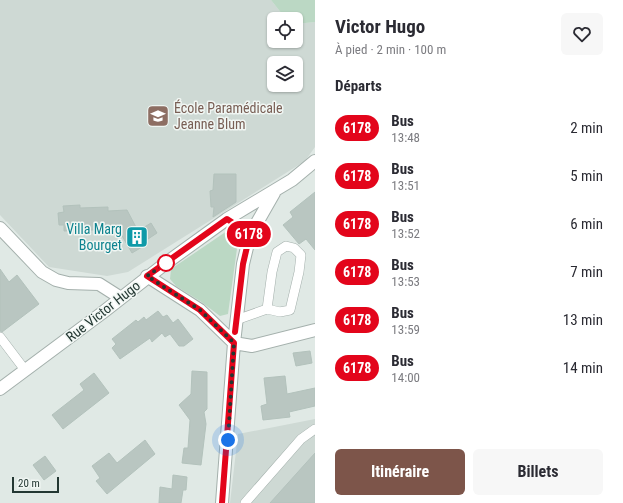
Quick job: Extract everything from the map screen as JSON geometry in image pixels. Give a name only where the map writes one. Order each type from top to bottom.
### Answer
[{"type":"street","name":"Rue Victor Hugo","points":[[0,390],[121,298],[147,276],[227,219],[275,191],[315,161]]},
{"type":"street","points":[[222,503],[236,320],[243,264],[250,234],[275,191]]},
{"type":"street","points":[[227,219],[250,234]]},
{"type":"street","points":[[0,228],[42,272],[56,280],[68,283],[99,284],[121,298]]},
{"type":"street","points":[[147,276],[200,310],[234,343],[252,346],[315,330]]},
{"type":"lane","points":[[236,320],[267,309],[280,312],[290,310],[299,272],[301,255],[294,248],[286,246],[277,252],[272,272],[267,309]]},
{"type":"lane","points":[[0,337],[26,370]]},
{"type":"lane","points":[[245,503],[301,439],[315,429]]},
{"type":"shaded area","name":"École Paramédicale Jeanne Blum","points":[[0,0],[271,0],[280,12],[267,12],[267,48],[303,48],[303,23],[315,22],[315,147],[305,161],[128,272],[107,276],[49,267],[0,215]]},
{"type":"shaded area","points":[[315,419],[315,503],[230,503],[238,434]]},
{"type":"green space","points":[[271,0],[315,0],[315,22],[303,23],[303,12],[280,12]]},
{"type":"green space","points":[[227,231],[239,234],[228,314],[220,316],[176,286],[170,279],[171,269]]},
{"type":"building","points":[[214,174],[236,174],[236,202],[213,217],[214,207],[211,207],[210,191],[213,190]]},
{"type":"building","points":[[315,192],[315,250],[306,239],[299,244],[283,225],[293,217],[290,212]]},
{"type":"building","name":"Villa Marg Bourget","points":[[80,205],[80,208],[108,207],[108,211],[127,210],[138,231],[151,223],[157,233],[145,241],[147,244],[132,253],[118,229],[64,231],[64,225],[59,225],[58,213],[64,212],[63,206]]},
{"type":"building","points":[[0,269],[9,282],[17,275],[39,304],[2,332],[0,331]]},
{"type":"building","points":[[158,311],[163,317],[167,315],[173,323],[178,319],[193,339],[184,346],[179,346],[170,334],[165,337],[162,333],[152,342],[150,338],[120,359],[112,348],[116,344],[112,339],[136,320],[138,322],[144,317],[146,320]]},
{"type":"building","points":[[310,351],[312,363],[296,366],[293,353]]},
{"type":"building","points":[[192,371],[207,372],[207,409],[204,412],[206,424],[201,465],[182,463],[184,448],[188,448],[190,420],[179,405],[191,394]]},
{"type":"building","points":[[94,373],[109,393],[63,429],[52,415],[84,390],[80,384]]},
{"type":"building","points":[[285,376],[287,394],[315,388],[315,406],[289,412],[290,417],[263,420],[261,406],[267,404],[264,378]]},
{"type":"building","points":[[145,440],[155,454],[107,494],[96,481],[100,478],[92,466],[109,453],[117,463]]},
{"type":"building","points":[[315,453],[315,503],[270,503]]},
{"type":"building","points":[[45,456],[56,471],[44,480],[33,465]]},
{"type":"building","points":[[173,475],[187,477],[186,490],[183,490],[181,503],[159,503],[160,487],[172,489]]},
{"type":"bus line","name":"6178","points":[[222,503],[228,440],[234,343],[200,310],[147,276],[227,219],[250,234],[243,264],[235,332]]},
{"type":"place","name":"École Paramédicale Jeanne Blum","points":[[158,116]]},
{"type":"place","name":"Villa Marg Bourget","points":[[137,237]]},
{"type":"route","points":[[166,263],[147,276],[200,310],[234,343],[228,440]]}]
